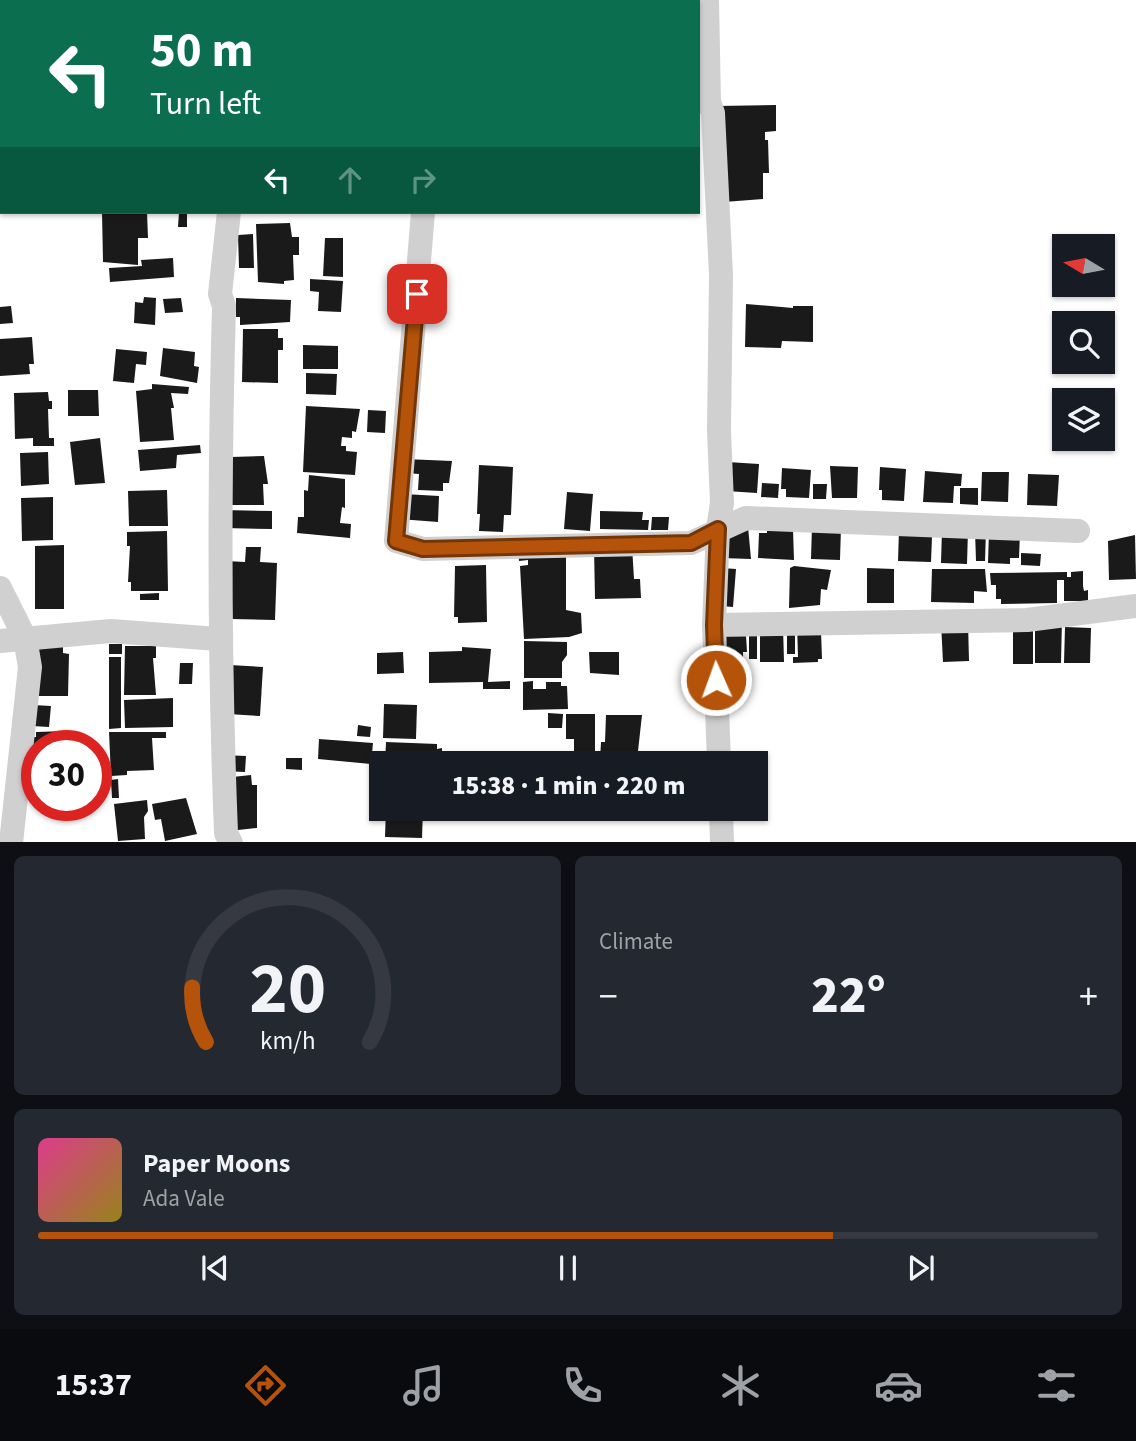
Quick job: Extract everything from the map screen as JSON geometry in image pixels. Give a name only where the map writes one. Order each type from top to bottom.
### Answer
[{"type":"street","points":[[707,0],[709,102],[713,113],[721,275],[719,431],[722,503],[718,529],[714,625],[719,751]]},
{"type":"street","points":[[229,214],[220,294],[225,306],[219,478],[219,639],[226,833],[231,842]]},
{"type":"street","points":[[423,214],[396,541],[423,549],[691,543],[746,518],[1078,531]]},
{"type":"street","points":[[0,589],[26,638],[30,667],[11,842]]},
{"type":"street","points":[[714,625],[1027,620],[1136,606]]},
{"type":"street","points":[[0,641],[111,632],[219,639]]},
{"type":"street","points":[[721,821],[722,842]]},
{"type":"building","points":[[776,105],[776,131],[765,132],[765,140],[768,140],[769,173],[763,173],[763,199],[724,202],[717,106]]},
{"type":"building","points":[[102,214],[147,214],[148,238],[138,238],[138,265],[103,262]]},
{"type":"building","points":[[179,214],[187,214],[187,227],[178,227]]},
{"type":"building","points":[[290,223],[292,237],[299,237],[299,255],[293,255],[294,280],[284,281],[284,284],[258,282],[256,224]]},
{"type":"building","points":[[253,234],[254,268],[239,268],[238,235]]},
{"type":"building","points":[[325,238],[343,238],[343,277],[323,276]]},
{"type":"building","points":[[173,258],[174,277],[110,282],[109,268],[142,266],[141,260]]},
{"type":"building","points":[[310,279],[343,281],[341,312],[318,311],[319,292],[310,291]]},
{"type":"building","points":[[144,297],[156,298],[155,325],[134,323],[135,302],[143,303]]},
{"type":"building","points":[[181,298],[183,312],[165,313],[163,299]]},
{"type":"building","points":[[236,298],[291,300],[290,322],[240,325],[240,317],[236,317]]},
{"type":"building","points":[[746,304],[793,308],[813,306],[813,342],[782,341],[781,348],[745,347]]},
{"type":"building","points":[[11,306],[13,323],[0,324],[0,307]]},
{"type":"building","points":[[243,329],[278,329],[278,338],[283,338],[283,350],[278,350],[278,383],[242,382]]},
{"type":"building","points":[[32,337],[34,364],[29,364],[30,374],[0,376],[0,339]]},
{"type":"building","points":[[303,345],[338,346],[338,369],[303,369]]},
{"type":"building","points":[[163,348],[195,352],[194,366],[199,367],[197,383],[160,376]]},
{"type":"building","points":[[116,349],[147,352],[146,365],[136,364],[134,383],[113,381]]},
{"type":"building","points":[[306,373],[337,374],[336,395],[306,394]]},
{"type":"building","points":[[152,384],[189,387],[188,394],[171,393],[174,440],[140,442],[136,391],[152,389]]},
{"type":"building","points":[[68,390],[98,390],[99,416],[68,416]]},
{"type":"building","points":[[48,392],[49,401],[52,401],[52,409],[48,409],[49,438],[54,438],[54,446],[33,446],[33,438],[15,439],[14,393]]},
{"type":"building","points":[[306,406],[360,409],[356,432],[352,431],[352,438],[342,437],[341,446],[346,446],[346,451],[357,452],[355,475],[303,472]]},
{"type":"building","points":[[368,410],[386,411],[385,433],[367,432]]},
{"type":"building","points":[[100,438],[105,483],[75,485],[70,442]]},
{"type":"building","points":[[200,445],[201,453],[177,455],[176,468],[140,471],[138,450]]},
{"type":"building","points":[[48,452],[49,484],[21,486],[20,453]]},
{"type":"building","points":[[264,456],[268,484],[263,484],[264,505],[224,505],[231,457]]},
{"type":"building","points":[[405,459],[452,461],[449,483],[443,483],[443,491],[418,490],[419,474],[405,473]]},
{"type":"building","points":[[727,462],[759,464],[757,493],[726,491]]},
{"type":"building","points":[[479,465],[513,467],[511,515],[504,515],[503,532],[479,531]]},
{"type":"building","points":[[830,466],[858,467],[857,498],[832,498]]},
{"type":"building","points":[[880,467],[906,469],[904,501],[882,500],[882,490],[879,490]]},
{"type":"building","points":[[782,468],[811,470],[809,498],[786,497],[786,489],[781,489]]},
{"type":"building","points":[[925,471],[962,474],[961,486],[954,486],[953,503],[923,502]]},
{"type":"building","points":[[982,472],[1009,472],[1008,502],[981,501]]},
{"type":"building","points":[[1028,474],[1059,475],[1057,506],[1027,505]]},
{"type":"building","points":[[309,475],[345,479],[345,508],[342,507],[340,523],[351,524],[350,538],[297,533],[298,517],[304,517],[304,490],[308,491]]},
{"type":"building","points":[[762,483],[779,484],[778,498],[761,497]]},
{"type":"building","points":[[813,484],[827,484],[826,499],[813,499]]},
{"type":"building","points":[[960,488],[978,488],[978,505],[960,504]]},
{"type":"building","points":[[167,490],[168,526],[129,526],[128,491]]},
{"type":"building","points":[[567,492],[593,494],[590,531],[564,529]]},
{"type":"building","points":[[404,494],[439,496],[438,522],[399,519]]},
{"type":"building","points":[[53,497],[53,540],[22,541],[21,498]]},
{"type":"building","points":[[224,510],[272,511],[272,529],[224,528]]},
{"type":"building","points":[[600,511],[643,512],[642,520],[649,520],[648,530],[600,529]]},
{"type":"building","points":[[652,517],[669,517],[668,530],[651,530]]},
{"type":"building","points":[[731,526],[748,527],[751,559],[721,558]]},
{"type":"building","points":[[812,526],[841,527],[840,560],[811,559]]},
{"type":"building","points":[[767,528],[793,529],[794,560],[758,558],[759,533],[767,533]]},
{"type":"building","points":[[899,529],[932,537],[931,562],[898,561]]},
{"type":"building","points":[[942,529],[968,530],[967,564],[941,563]]},
{"type":"building","points":[[986,530],[985,561],[976,561],[975,531]]},
{"type":"building","points":[[167,531],[168,591],[131,591],[131,582],[128,582],[130,546],[127,546],[127,532]]},
{"type":"building","points":[[989,531],[1020,531],[1019,558],[1010,558],[1010,564],[988,563]]},
{"type":"building","points":[[1135,535],[1136,579],[1109,580],[1108,541]]},
{"type":"building","points":[[566,544],[566,610],[581,613],[582,633],[569,637],[524,639],[520,566],[528,565],[528,560],[519,561],[518,547]]},
{"type":"building","points":[[64,545],[64,609],[35,609],[35,546]]},
{"type":"building","points":[[632,546],[634,579],[640,579],[641,598],[595,599],[594,547]]},
{"type":"building","points":[[246,547],[261,547],[260,562],[277,563],[275,620],[232,619],[226,561],[245,562]]},
{"type":"building","points":[[1021,553],[1041,554],[1040,566],[1021,565]]},
{"type":"building","points":[[486,565],[487,622],[458,623],[458,617],[454,617],[455,566]]},
{"type":"building","points":[[794,566],[831,570],[827,590],[821,589],[820,605],[789,608],[790,568]]},
{"type":"building","points":[[722,568],[736,569],[733,607],[721,606]]},
{"type":"building","points":[[867,568],[894,569],[894,603],[867,603]]},
{"type":"building","points":[[932,569],[985,569],[987,592],[974,591],[974,603],[931,602]]},
{"type":"building","points":[[1083,571],[1083,586],[1084,591],[1088,590],[1088,601],[1064,601],[1064,580],[1057,580],[1057,603],[1001,604],[1001,599],[996,599],[996,585],[991,585],[990,573],[1067,572],[1067,577],[1071,577],[1071,572]]},
{"type":"building","points":[[159,593],[159,600],[140,600],[140,594]]},
{"type":"building","points":[[1062,619],[1061,663],[1035,663],[1035,623]]},
{"type":"building","points":[[968,622],[969,661],[943,662],[941,623]]},
{"type":"building","points":[[787,624],[795,624],[795,654],[787,654]]},
{"type":"building","points":[[797,624],[821,631],[822,659],[818,659],[818,662],[793,663],[793,657],[798,657]]},
{"type":"building","points":[[1013,625],[1033,625],[1033,664],[1013,664]]},
{"type":"building","points":[[760,626],[783,626],[784,662],[760,662]]},
{"type":"building","points":[[749,627],[757,627],[757,659],[749,659]]},
{"type":"building","points":[[1065,627],[1091,628],[1090,663],[1064,663]]},
{"type":"building","points":[[720,630],[746,635],[747,652],[743,652],[743,662],[721,663]]},
{"type":"building","points":[[524,641],[567,642],[567,655],[562,662],[562,678],[524,678]]},
{"type":"building","points":[[109,644],[122,644],[122,654],[109,654]]},
{"type":"building","points":[[35,645],[63,645],[63,653],[69,654],[68,696],[34,696]]},
{"type":"building","points":[[125,646],[156,646],[156,658],[153,658],[156,695],[124,695]]},
{"type":"building","points":[[462,647],[491,649],[488,682],[510,681],[510,689],[483,689],[483,682],[429,683],[429,652],[462,651]]},
{"type":"building","points":[[403,652],[404,673],[377,674],[377,653]]},
{"type":"building","points":[[589,652],[619,652],[619,675],[590,673]]},
{"type":"building","points":[[109,657],[121,657],[121,728],[109,729]]},
{"type":"building","points":[[180,663],[193,663],[192,684],[179,684]]},
{"type":"building","points":[[230,665],[263,667],[260,716],[228,714]]},
{"type":"building","points":[[533,681],[533,689],[546,689],[546,682],[561,682],[561,686],[567,686],[568,709],[523,710],[523,682]]},
{"type":"building","points":[[173,698],[173,727],[125,728],[124,700]]},
{"type":"building","points":[[384,704],[417,705],[416,739],[383,738]]},
{"type":"building","points":[[33,705],[51,706],[49,727],[32,726]]},
{"type":"building","points":[[548,713],[563,714],[562,728],[548,728]]},
{"type":"building","points":[[566,714],[595,714],[595,751],[574,751],[574,739],[566,739]]},
{"type":"building","points":[[606,715],[642,715],[638,751],[600,751],[601,742],[605,742]]},
{"type":"building","points":[[358,725],[371,727],[370,737],[357,736]]},
{"type":"building","points":[[112,732],[166,732],[166,738],[152,738],[154,770],[127,771],[127,775],[112,776]]},
{"type":"building","points":[[319,739],[373,743],[372,751],[369,751],[369,764],[318,759]]},
{"type":"building","points":[[386,742],[437,744],[437,749],[442,748],[442,751],[386,751]]},
{"type":"building","points":[[223,755],[246,756],[245,772],[223,771]]},
{"type":"building","points":[[286,758],[302,758],[302,770],[286,769]]},
{"type":"building","points":[[251,775],[252,785],[257,785],[257,828],[229,831],[223,778]]},
{"type":"building","points":[[118,779],[119,798],[112,798],[112,780]]},
{"type":"building","points":[[186,798],[197,834],[165,841],[161,819],[155,820],[152,804]]},
{"type":"building","points":[[147,800],[148,811],[144,817],[145,839],[118,841],[114,804]]},
{"type":"building","points":[[386,821],[423,821],[422,838],[385,837]]},
{"type":"route","points":[[417,294],[396,541],[423,549],[691,543],[718,529],[714,625],[716,680]]}]
